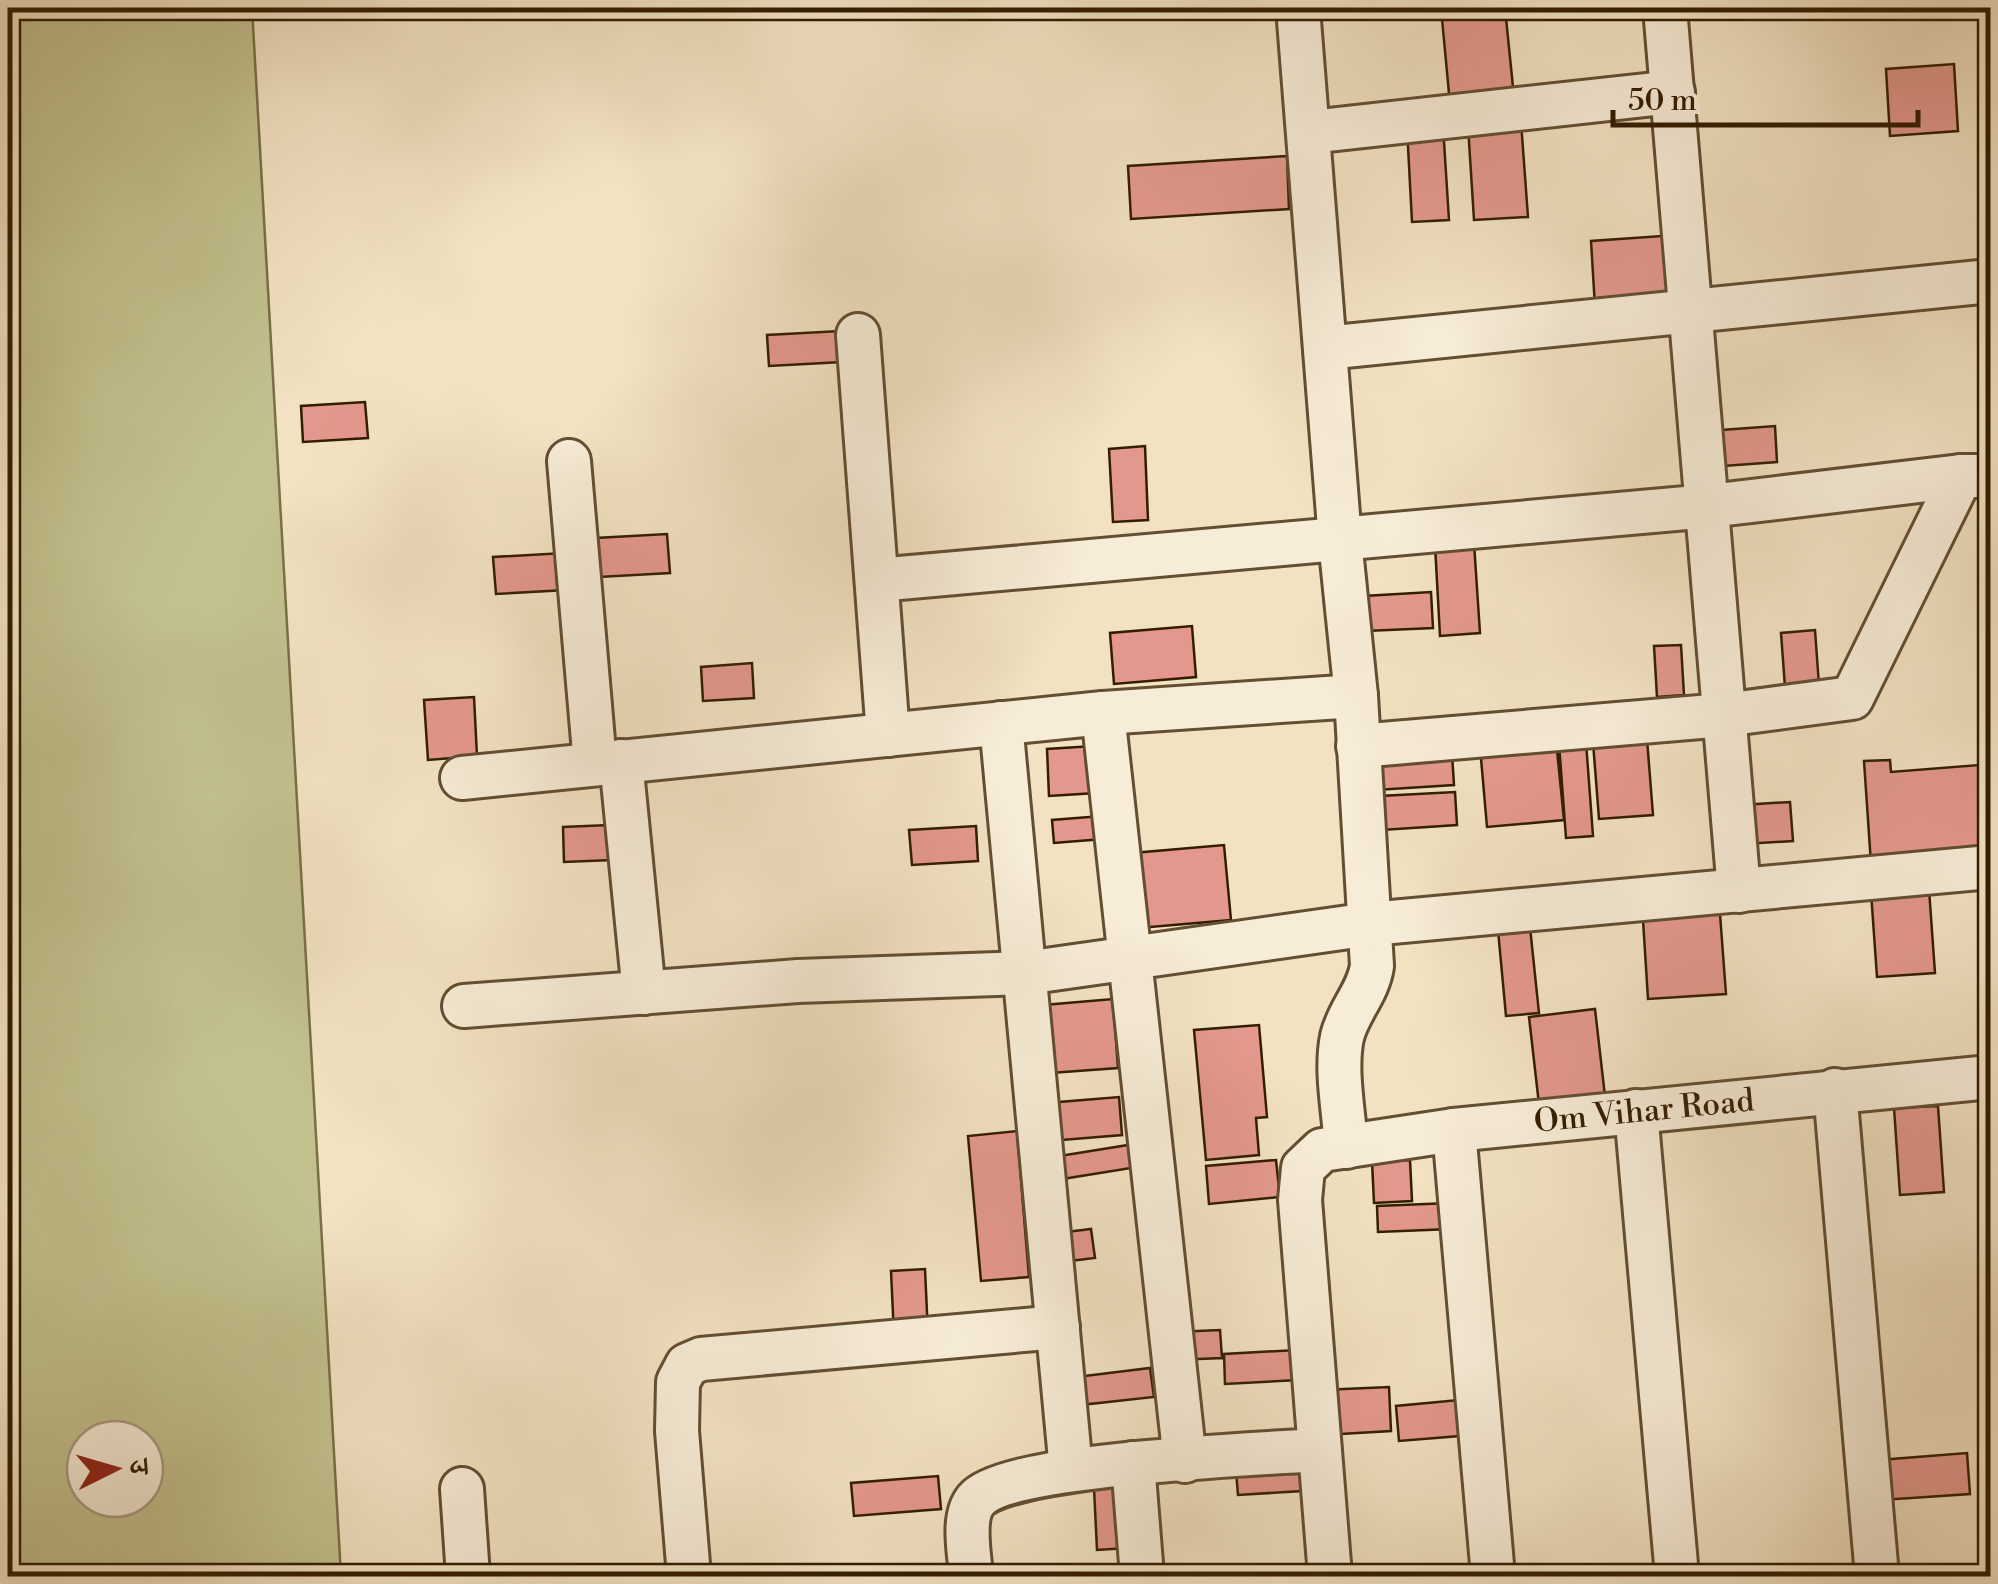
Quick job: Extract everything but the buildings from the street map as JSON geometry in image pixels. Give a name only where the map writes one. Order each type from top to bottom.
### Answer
[{"type":"street","points":[[1298,8],[1356,696],[1370,924],[1370,984],[1342,1035],[1346,1146]]},
{"type":"street","points":[[1666,8],[1739,892]]},
{"type":"street","points":[[1310,132],[1672,92]]},
{"type":"street","points":[[1325,348],[1990,281]]},
{"type":"street","points":[[858,334],[888,735]]},
{"type":"street","points":[[568,461],[608,763],[644,992]]},
{"type":"street","points":[[876,580],[1709,506],[1976,476]]},
{"type":"street","points":[[1358,746],[1724,715],[1852,698],[1976,476]]},
{"type":"street","points":[[462,778],[1103,713],[1356,696]]},
{"type":"street","points":[[1103,713],[1185,1461]]},
{"type":"street","points":[[1002,723],[1072,1470]]},
{"type":"street","points":[[464,1006],[798,981],[1024,972],[1370,924],[1990,867]]},
{"type":"street","name":"Om Vihar Road","points":[[1318,1450],[1300,1200],[1303,1168],[1322,1150],[1454,1130],[1990,1077]]},
{"type":"street","points":[[1835,1090],[1877,1576]]},
{"type":"street","points":[[1636,1111],[1677,1576]]},
{"type":"street","points":[[1454,1130],[1493,1576]]},
{"type":"street","points":[[689,1576],[677,1430],[678,1382],[687,1365],[701,1359],[1058,1328]]},
{"type":"street","points":[[971,1576],[968,1522],[974,1502],[995,1487],[1072,1470],[1318,1450],[1330,1576]]},
{"type":"street","points":[[1133,1464],[1142,1576]]},
{"type":"street","points":[[462,1489],[468,1576]]},
{"type":"shaded area","points":[[8,8],[252,8],[341,1576],[8,1576]]}]
